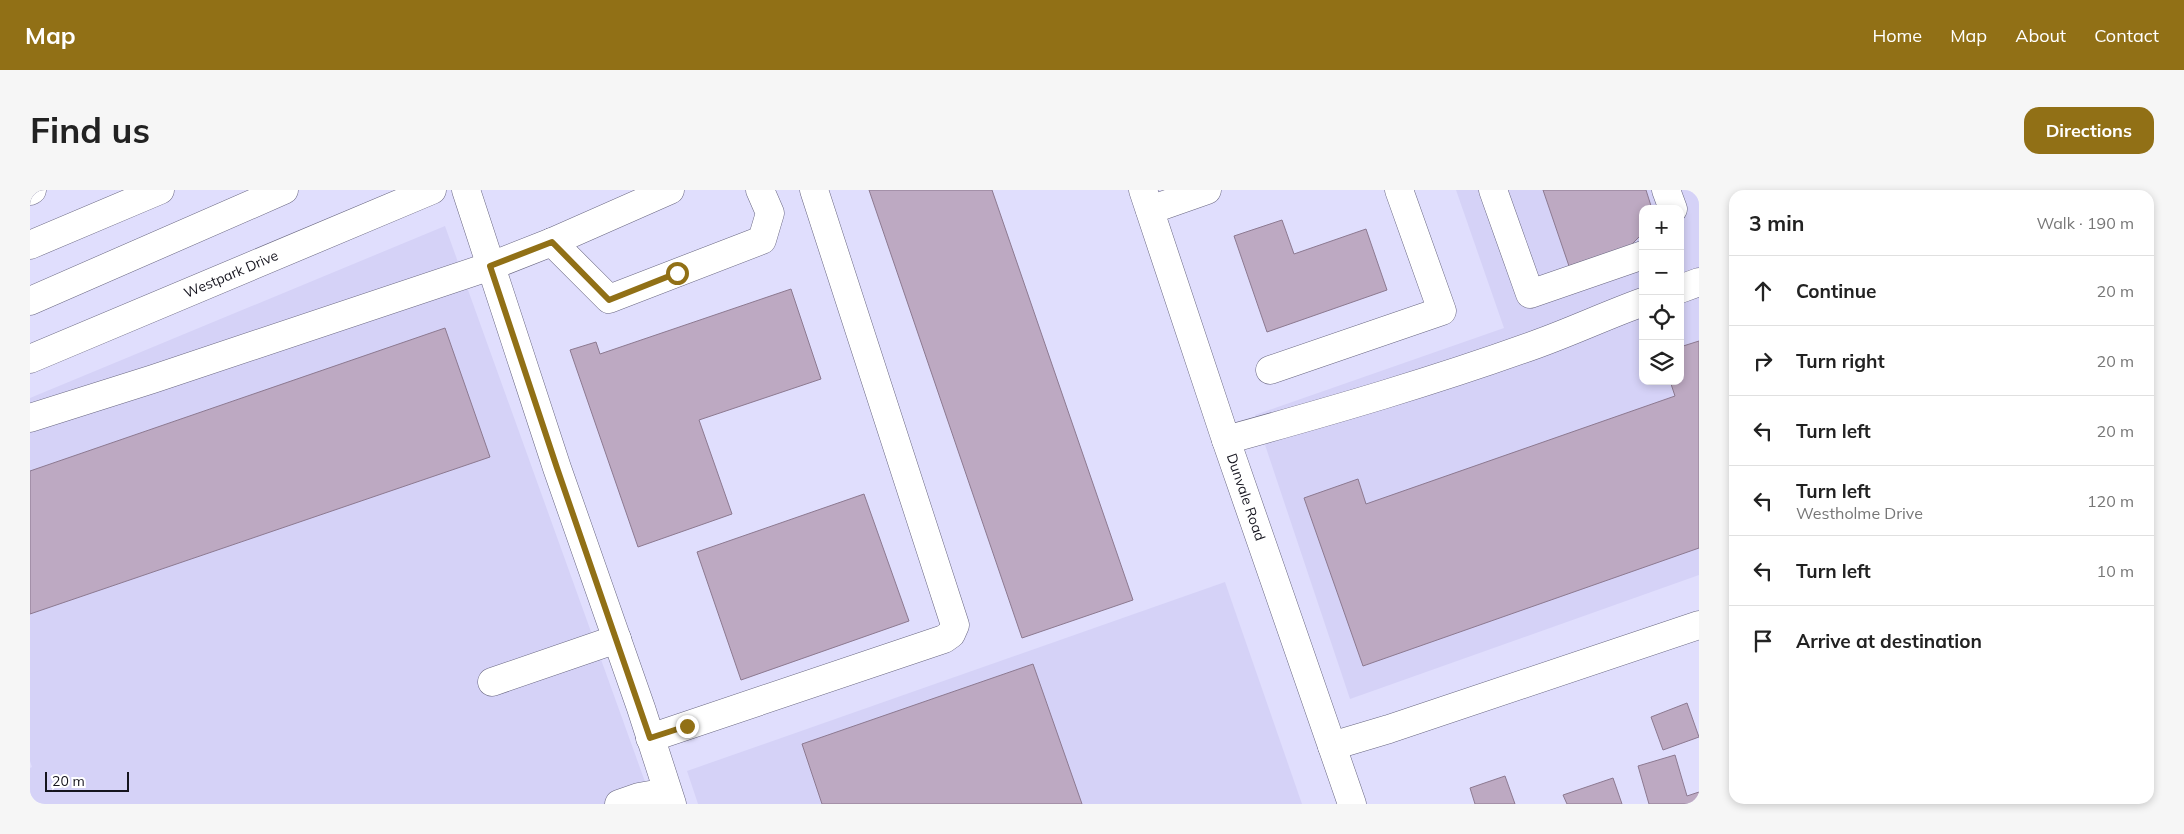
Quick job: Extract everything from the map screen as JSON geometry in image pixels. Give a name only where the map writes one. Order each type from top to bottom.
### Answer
[{"type":"main road","points":[[30,245],[160,190]]},
{"type":"main road","points":[[110,212],[174,190]]},
{"type":"main road","points":[[30,301],[284,190]]},
{"type":"main road","name":"Westpark Drive","points":[[30,359],[432,190]]},
{"type":"main road","points":[[466,190],[557,468],[617,638],[669,798],[638,797],[619,804]]},
{"type":"main road","points":[[30,418],[153,379],[490,266],[552,242],[670,190]]},
{"type":"main road","points":[[552,242],[609,300],[762,240],[770,213],[760,190]]},
{"type":"main road","points":[[650,738],[944,639],[951,634],[955,625],[814,190]]},
{"type":"main road","points":[[1147,200],[1207,190]]},
{"type":"main road","points":[[1270,370],[1442,311],[1399,190]]},
{"type":"main road","points":[[1493,190],[1530,294],[1639,256]]},
{"type":"main road","points":[[1666,190],[1672,205]]},
{"type":"main road","name":"Dunvale Road","points":[[1147,200],[1226,440],[1352,804]]},
{"type":"main road","points":[[1684,288],[1699,282]]},
{"type":"main road","points":[[1226,440],[1445,375],[1537,344],[1639,304]]},
{"type":"main road","points":[[1332,746],[1389,729],[1699,625]]},
{"type":"main road","points":[[492,682],[617,638]]},
{"type":"shaded area","points":[[1456,190],[1699,190],[1699,575],[1350,699],[1255,415],[1504,328]]},
{"type":"shaded area","points":[[445,226],[653,804],[30,804],[30,768],[32,767],[30,761],[30,398]]},
{"type":"shaded area","points":[[1225,582],[1302,804],[698,804],[687,771]]},
{"type":"building","points":[[869,190],[992,190],[1133,600],[1022,638]]},
{"type":"building","points":[[1543,190],[1646,190],[1651,205],[1639,205],[1639,237],[1631,245],[1569,266]]},
{"type":"building","points":[[1282,220],[1294,254],[1366,229],[1387,290],[1267,332],[1234,236]]},
{"type":"building","points":[[791,289],[821,379],[699,420],[732,514],[638,547],[570,350],[596,342],[600,354]]},
{"type":"building","points":[[445,328],[490,457],[30,614],[30,471]]},
{"type":"building","points":[[1699,341],[1699,548],[1363,666],[1304,498],[1358,479],[1366,504],[1675,396],[1671,385],[1684,385],[1684,346]]},
{"type":"building","points":[[864,494],[909,621],[741,680],[697,552]]},
{"type":"building","points":[[1033,664],[1082,804],[822,804],[802,744]]},
{"type":"building","points":[[1687,703],[1699,737],[1663,750],[1651,717]]},
{"type":"building","points":[[1675,755],[1687,796],[1699,792],[1699,804],[1649,804],[1638,766]]},
{"type":"building","points":[[1505,776],[1515,804],[1475,804],[1470,788]]},
{"type":"building","points":[[1613,778],[1622,804],[1567,804],[1563,795]]},
{"type":"route","points":[[677,273],[609,300],[552,242],[490,266],[650,738],[687,726]]}]
